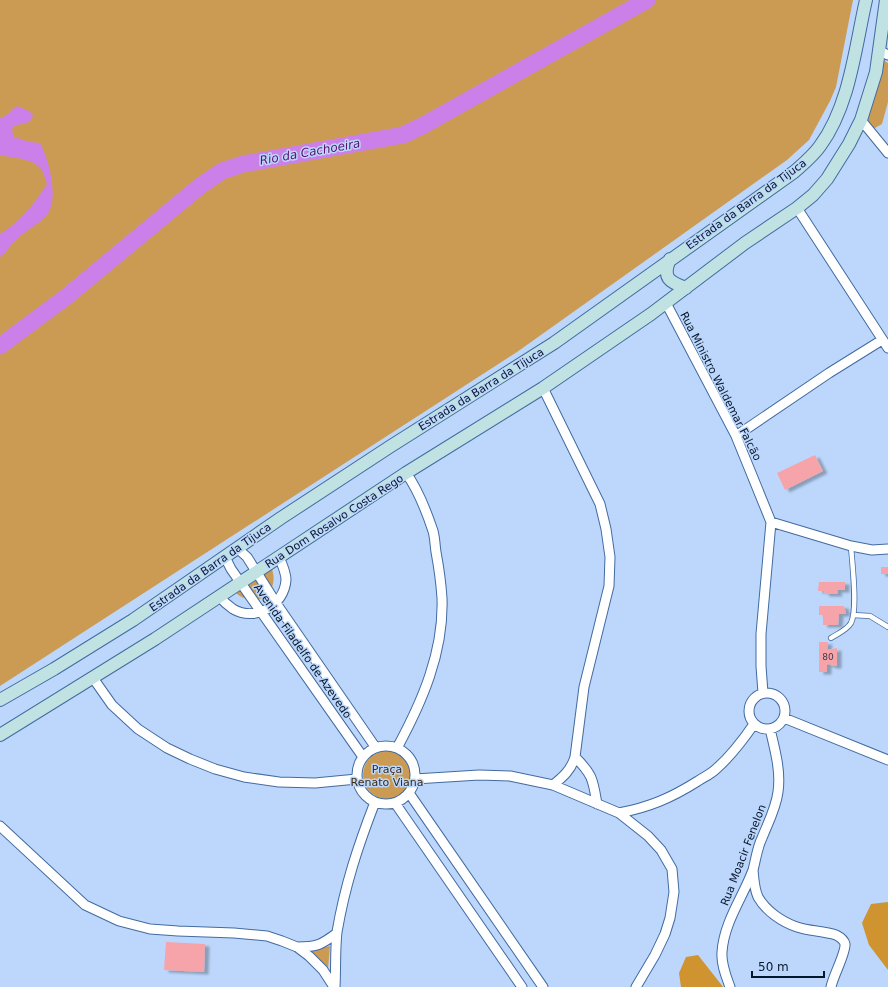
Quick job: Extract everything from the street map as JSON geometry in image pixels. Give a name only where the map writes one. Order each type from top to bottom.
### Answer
[{"type":"main road","name":"Estrada da Barra da Tijuca","points":[[0,700],[54,669],[133,620],[287,514],[390,446],[554,343],[794,172],[808,160],[820,146],[832,128],[845,97],[866,0]]},
{"type":"main road","points":[[666,303],[745,243],[797,208],[813,195],[827,179],[862,120],[876,72],[884,53],[886,0]]},
{"type":"main road","points":[[670,260],[666,269],[668,278],[675,285],[686,288]]},
{"type":"main road","name":"Rua Dom Rosalvo Costa Rego","points":[[0,735],[93,678],[406,474],[543,388],[666,303]]},
{"type":"street","points":[[862,120],[888,153]]},
{"type":"street","points":[[797,208],[888,348]]},
{"type":"street","name":"Rua Ministro Waldemar Falcão","points":[[666,303],[736,436],[771,522],[761,634],[763,693]]},
{"type":"street","points":[[736,436],[829,373],[882,340]]},
{"type":"street","points":[[543,388],[600,504],[606,529],[610,558],[609,586],[584,687],[575,757],[572,766],[564,776],[553,785]]},
{"type":"street","points":[[397,748],[422,700],[430,675],[441,624],[442,599],[440,574],[433,532],[413,484],[406,474]]},
{"type":"street","points":[[771,522],[851,546],[872,550],[888,548]]},
{"type":"street","name":"Avenida Filadelfo de Azevedo","points":[[238,549],[247,557],[276,603],[376,748]]},
{"type":"street","name":"Avenida Filadelfo de Azevedo","points":[[226,556],[229,566],[363,757]]},
{"type":"street","points":[[219,596],[229,606],[238,611],[252,613],[261,612],[276,603],[286,580],[285,572],[279,557]]},
{"type":"street","points":[[93,678],[112,705],[138,729],[167,748],[190,759],[244,777],[272,781],[315,782],[357,779]]},
{"type":"street","points":[[763,693],[774,694],[783,702],[785,713],[784,718],[776,727],[770,729],[758,728],[750,719],[748,708],[754,698],[763,693]]},
{"type":"street","points":[[784,718],[888,760]]},
{"type":"street","points":[[619,813],[642,808],[662,801],[688,787],[716,769],[738,747],[754,724]]},
{"type":"street","name":"Rua Moacir Fenelon","points":[[730,987],[724,972],[722,954],[725,934],[753,870],[757,849],[776,804],[778,792],[779,775],[777,758],[770,729]]},
{"type":"street","points":[[387,746],[397,748],[410,758],[414,768],[415,779],[412,789],[401,801],[396,803],[385,804],[375,802],[363,793],[357,779],[359,765],[363,757],[376,748],[387,746]]},
{"type":"street","points":[[575,757],[586,768],[593,780],[597,804]]},
{"type":"street","points":[[415,779],[479,775],[510,776],[553,785],[619,813],[648,836],[661,850],[672,869],[674,892],[667,928],[655,955],[636,987]]},
{"type":"street","points":[[409,793],[543,987]]},
{"type":"street","points":[[335,987],[337,933],[348,880],[358,846],[375,802]]},
{"type":"street","points":[[396,803],[522,987]]},
{"type":"street","points":[[0,826],[85,905],[119,921],[150,929],[267,936],[297,947],[309,956],[323,970],[335,987]]},
{"type":"street","points":[[753,870],[754,885],[759,897],[768,909],[782,921],[796,927],[836,935],[845,943],[831,987]]},
{"type":"street","points":[[297,947],[318,946],[337,933]]},
{"type":"lane","points":[[831,638],[848,627],[853,615],[851,546]]},
{"type":"lane","points":[[853,615],[870,616],[888,627]]},
{"type":"green space","points":[[0,0],[853,0],[836,87],[809,140],[787,160],[517,352],[0,686]]},
{"type":"green space","points":[[883,60],[888,63],[888,102],[882,124],[875,128],[870,127],[866,122]]},
{"type":"green space","points":[[272,569],[274,578],[273,586],[264,597],[251,600],[236,593]]},
{"type":"green space","name":"Praça Renato Viana","points":[[382,751],[392,751],[404,758],[411,770],[411,780],[404,792],[392,799],[382,799],[374,795],[367,788],[363,780],[363,770],[367,762],[374,755]]},
{"type":"green space","points":[[330,946],[328,969],[310,951]]},
{"type":"shaded area","points":[[17,106],[29,111],[33,115],[30,121],[13,127],[12,130],[14,137],[30,142],[40,143],[50,169],[53,191],[52,201],[46,216],[15,241],[0,257],[0,234],[14,224],[26,212],[47,184],[44,174],[37,165],[28,161],[0,155],[0,118],[5,116]]},
{"type":"shaded area","points":[[888,902],[888,970],[869,945],[862,923],[871,904]]},
{"type":"shaded area","points":[[698,955],[723,987],[681,987],[679,973],[686,957]]},
{"type":"building","points":[[815,455],[823,471],[785,490],[777,473]]},
{"type":"building","points":[[881,567],[888,567],[888,574],[881,574]]},
{"type":"building","points":[[819,582],[845,582],[845,590],[837,590],[838,594],[825,594],[824,591],[818,591]]},
{"type":"building","points":[[819,606],[844,606],[846,614],[839,614],[838,625],[823,625],[823,615],[819,615]]},
{"type":"building","points":[[819,642],[828,642],[827,650],[837,648],[837,666],[827,664],[827,672],[819,672]]},
{"type":"building","points":[[166,942],[205,944],[204,972],[164,970]]},
{"type":"waterway","name":"Rio da Cachoeira","points":[[0,346],[66,297],[200,186],[222,171],[243,164],[403,135],[422,126],[647,0]]}]
